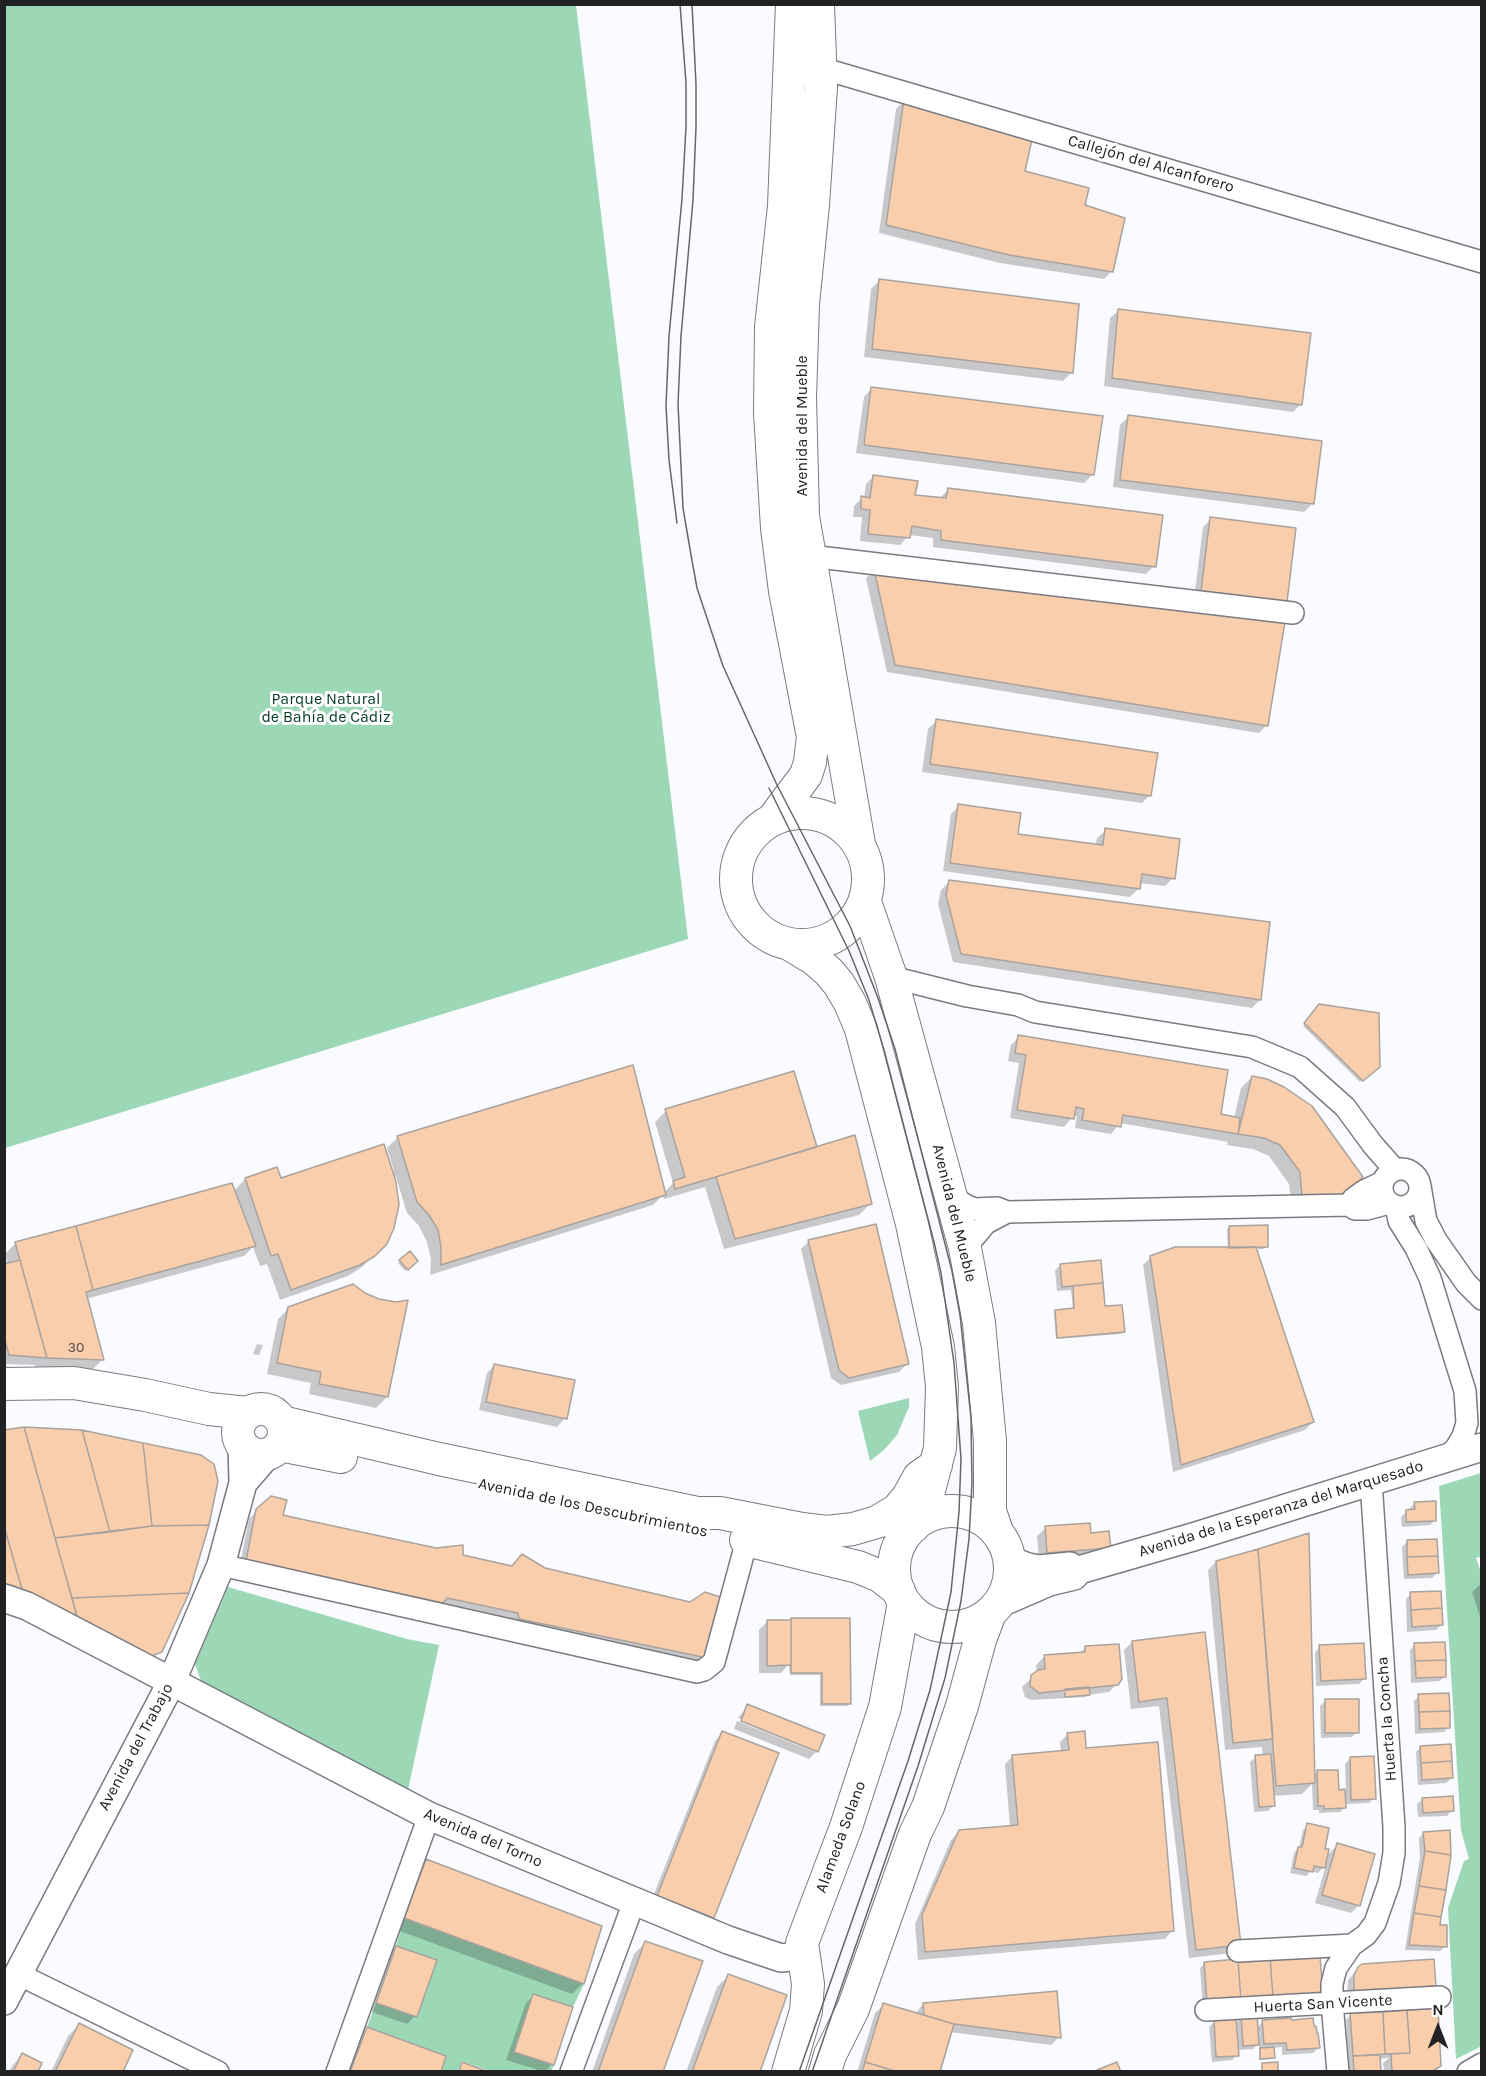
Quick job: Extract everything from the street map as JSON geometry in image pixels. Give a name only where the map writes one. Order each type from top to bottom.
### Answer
[{"type":"main road","name":"Avenida del Mueble","points":[[773,819],[806,776],[813,737],[785,591],[777,528],[770,413],[771,327],[784,206],[792,4]]},
{"type":"main road","name":"Avenida del Mueble","points":[[818,4],[821,87],[803,304],[800,398],[803,516],[859,844]]},
{"type":"main road","points":[[791,945],[817,944],[840,934],[859,915],[865,902],[869,872],[866,858],[850,832],[825,816],[810,813],[788,814],[773,819],[760,828],[741,852],[736,869],[736,886],[740,903],[748,918],[767,935],[791,945],[814,959],[829,972],[845,993],[861,1029],[912,1224],[938,1347],[942,1419],[940,1448],[925,1506],[896,1557],[895,1580],[902,1597],[921,1618],[944,1626],[968,1625],[994,1609]]},
{"type":"main road","name":"Avenida del Mueble","points":[[865,902],[891,977],[965,1248],[979,1323],[990,1441],[990,1511],[1002,1544]]},
{"type":"main road","name":"Avenida de los Descubrimientos","points":[[4,1384],[74,1383],[145,1395],[209,1408],[260,1436],[428,1456],[698,1513],[717,1521],[818,1541],[882,1542],[910,1531]]},
{"type":"main road","name":"Avenida de los Descubrimientos","points":[[4,1402],[59,1400],[123,1410],[260,1436],[747,1540],[858,1567],[880,1576],[902,1597]]},
{"type":"main road","name":"Avenida de los Descubrimientos","points":[[698,1513],[720,1513],[827,1532],[853,1529],[877,1522],[897,1510],[908,1497],[919,1477],[936,1465]]},
{"type":"main road","points":[[825,2072],[830,2055],[853,2009],[915,1834],[928,1807],[962,1706],[980,1640],[1009,1581],[1002,1544],[981,1519],[959,1512],[934,1514],[910,1531]]},
{"type":"main road","name":"Alameda Solano","points":[[788,2072],[806,2011],[808,1984],[802,1944],[846,1827],[885,1707],[894,1665],[902,1597]]},
{"type":"street","name":"Callejón del Alcanforero","points":[[821,68],[1482,262]]},
{"type":"street","points":[[810,556],[1293,613]]},
{"type":"street","points":[[891,977],[967,996],[1018,1005],[1035,1012],[1252,1047],[1263,1051],[1300,1067],[1345,1107],[1373,1145],[1389,1176]]},
{"type":"street","points":[[1349,1205],[1364,1191],[1389,1176],[1407,1169],[1413,1173],[1420,1186],[1426,1221],[1430,1278]]},
{"type":"street","points":[[1389,1176],[1382,1190],[1392,1204],[1430,1278],[1466,1391],[1467,1423],[1463,1437],[1446,1458]]},
{"type":"street","points":[[950,1195],[975,1209],[997,1208],[1006,1212],[1349,1205],[1355,1209],[1367,1209],[1392,1204],[1403,1207],[1416,1200],[1420,1193],[1420,1186]]},
{"type":"street","points":[[965,1248],[986,1223],[1006,1212]]},
{"type":"street","points":[[1426,1221],[1436,1240],[1466,1283],[1482,1299]]},
{"type":"street","points":[[1466,1391],[1474,1401],[1482,1421]]},
{"type":"street","name":"Avenida del Trabajo","points":[[4,2001],[171,1683],[221,1564],[243,1483],[260,1436]]},
{"type":"street","name":"Avenida de la Esperanza del Marquesado","points":[[1079,1570],[1482,1447]]},
{"type":"street","name":"Huerta la Concha","points":[[1352,1945],[1366,1935],[1375,1923],[1389,1884],[1394,1853],[1371,1481]]},
{"type":"street","points":[[221,1564],[697,1672],[704,1670],[714,1662],[747,1540]]},
{"type":"street","points":[[994,1609],[1049,1582],[1074,1576],[1079,1570],[1070,1566],[1039,1569],[1028,1567],[1017,1563],[1002,1544]]},
{"type":"street","name":"Avenida del Torno","points":[[4,1598],[27,1606],[429,1816],[728,1940],[781,1958],[790,1957],[802,1944]]},
{"type":"street","points":[[337,2072],[429,1816]]},
{"type":"street","points":[[571,2072],[634,1902]]},
{"type":"street","points":[[1238,1951],[1352,1945]]},
{"type":"street","points":[[1338,2072],[1332,1984],[1336,1968],[1352,1945]]},
{"type":"street","points":[[18,1974],[219,2072]]},
{"type":"street","name":"Huerta San Vicente","points":[[1206,2010],[1440,1997]]},
{"type":"street","points":[[1468,2072],[1482,2064]]},
{"type":"green space","name":"Parque Natural de Bahía de Cádiz","points":[[5,4],[576,5],[688,939],[5,1148]]},
{"type":"green space","points":[[909,1398],[909,1407],[897,1435],[870,1461],[858,1411]]},
{"type":"green space","points":[[1481,1473],[1481,1557],[1476,1558],[1482,1575],[1482,2046],[1456,2059],[1448,1908],[1464,1861],[1469,1859],[1461,1830],[1439,1486]]},
{"type":"green space","points":[[228,1587],[407,1639],[439,1645],[408,1790],[201,1681],[195,1664]]},
{"type":"green space","points":[[404,1918],[584,1984],[573,2007],[533,1994],[514,2051],[554,2065],[551,2071],[490,2071],[462,2061],[458,2071],[441,2071],[446,2056],[367,2027],[376,2003],[417,2016],[436,1960],[396,1946]]},
{"type":"building","points":[[904,99],[1033,135],[1025,171],[1089,188],[1085,205],[1125,218],[1113,272],[1009,255],[886,225]]},
{"type":"building","points":[[879,279],[1079,304],[1073,373],[872,349]]},
{"type":"building","points":[[1118,309],[1311,333],[1302,405],[1112,378]]},
{"type":"building","points":[[871,387],[1103,416],[1094,475],[864,445]]},
{"type":"building","points":[[1128,415],[1322,441],[1314,504],[1120,480]]},
{"type":"building","points":[[873,475],[918,481],[915,495],[946,498],[948,488],[1163,515],[1156,567],[941,540],[941,531],[912,526],[910,538],[868,534],[870,510],[861,509],[861,496],[870,498]]},
{"type":"building","points":[[1210,517],[1296,528],[1287,602],[1201,591]]},
{"type":"building","points":[[874,569],[1285,622],[1268,726],[895,665]]},
{"type":"building","points":[[936,719],[1158,753],[1151,796],[930,764]]},
{"type":"building","points":[[958,804],[1021,813],[1018,834],[1103,845],[1105,828],[1180,839],[1175,879],[1142,874],[1140,889],[950,863]]},
{"type":"building","points":[[949,880],[1270,922],[1261,1000],[961,954],[946,895]]},
{"type":"building","points":[[1319,1004],[1379,1013],[1380,1067],[1363,1081],[1304,1023]]},
{"type":"building","points":[[1018,1035],[1228,1070],[1221,1114],[1240,1118],[1238,1134],[1123,1115],[1121,1127],[1082,1120],[1084,1109],[1076,1107],[1074,1119],[1017,1110],[1026,1055],[1015,1053]]},
{"type":"building","points":[[633,1065],[666,1195],[441,1265],[438,1230],[429,1215],[417,1202],[397,1136]]},
{"type":"building","points":[[794,1071],[817,1147],[675,1189],[673,1181],[685,1177],[665,1109]]},
{"type":"building","points":[[1252,1076],[1267,1079],[1284,1087],[1312,1106],[1363,1177],[1345,1195],[1302,1196],[1300,1172],[1280,1145],[1264,1138],[1238,1134]]},
{"type":"building","points":[[855,1135],[872,1204],[735,1239],[716,1177]]},
{"type":"building","points":[[384,1144],[396,1182],[399,1205],[394,1228],[387,1244],[375,1256],[360,1265],[291,1290],[278,1254],[271,1256],[245,1178],[277,1167],[281,1178]]},
{"type":"building","points":[[232,1183],[256,1246],[93,1290],[76,1226]]},
{"type":"building","points":[[876,1224],[909,1364],[849,1378],[839,1370],[808,1240]]},
{"type":"building","points":[[1268,1225],[1268,1247],[1229,1248],[1229,1226]]},
{"type":"building","points":[[76,1226],[93,1290],[86,1292],[104,1360],[47,1358],[15,1242]]},
{"type":"building","points":[[1175,1247],[1256,1247],[1314,1422],[1181,1465],[1150,1256]]},
{"type":"building","points":[[410,1251],[418,1261],[408,1270],[399,1260]]},
{"type":"building","points":[[20,1260],[47,1358],[9,1355],[4,1337],[4,1264]]},
{"type":"building","points":[[1101,1260],[1103,1283],[1062,1287],[1060,1264]]},
{"type":"building","points":[[1103,1283],[1105,1306],[1122,1305],[1125,1332],[1057,1338],[1055,1310],[1074,1308],[1073,1286]]},
{"type":"building","points":[[353,1284],[379,1299],[396,1302],[408,1300],[388,1397],[319,1384],[321,1372],[277,1363],[288,1307]]},
{"type":"building","points":[[494,1364],[575,1380],[567,1419],[486,1402]]},
{"type":"building","points":[[24,1427],[82,1430],[110,1532],[55,1538]]},
{"type":"building","points":[[24,1427],[78,1620],[23,1593],[4,1526],[4,1430]]},
{"type":"building","points":[[82,1430],[143,1443],[152,1526],[110,1532]]},
{"type":"building","points":[[143,1443],[201,1455],[214,1464],[218,1481],[209,1525],[152,1526]]},
{"type":"building","points":[[271,1496],[287,1500],[283,1515],[296,1518],[436,1548],[463,1545],[463,1555],[512,1566],[522,1554],[545,1568],[690,1602],[705,1592],[726,1599],[712,1659],[519,1619],[518,1613],[447,1598],[443,1603],[246,1561],[256,1509]]},
{"type":"building","points":[[1436,1501],[1436,1521],[1406,1522],[1406,1510],[1415,1509],[1414,1502]]},
{"type":"building","points":[[1090,1523],[1091,1533],[1109,1531],[1111,1548],[1047,1553],[1045,1526]]},
{"type":"building","points":[[209,1525],[189,1593],[72,1598],[55,1538],[152,1526]]},
{"type":"building","points":[[4,1526],[23,1593],[4,1588]]},
{"type":"building","points":[[1309,1533],[1315,1783],[1276,1786],[1258,1549]]},
{"type":"building","points":[[1437,1539],[1438,1556],[1407,1557],[1407,1540]]},
{"type":"building","points":[[1258,1549],[1273,1739],[1233,1743],[1216,1561]]},
{"type":"building","points":[[1438,1556],[1439,1573],[1408,1575],[1407,1557]]},
{"type":"building","points":[[1441,1591],[1442,1608],[1411,1610],[1410,1592]]},
{"type":"building","points":[[189,1593],[162,1652],[149,1657],[78,1620],[72,1598]]},
{"type":"building","points":[[1442,1608],[1443,1625],[1412,1627],[1411,1610]]},
{"type":"building","points":[[791,1618],[850,1618],[851,1704],[822,1704],[822,1673],[791,1673]]},
{"type":"building","points":[[767,1620],[791,1620],[791,1665],[767,1666]]},
{"type":"building","points":[[1205,1632],[1241,1945],[1196,1950],[1167,1698],[1139,1702],[1132,1641]]},
{"type":"building","points":[[1445,1642],[1446,1660],[1415,1661],[1414,1643]]},
{"type":"building","points":[[1364,1643],[1366,1679],[1321,1681],[1319,1645]]},
{"type":"building","points":[[1119,1644],[1122,1679],[1118,1685],[1039,1693],[1030,1686],[1031,1675],[1038,1670],[1045,1669],[1044,1655],[1085,1652],[1085,1646]]},
{"type":"building","points":[[1446,1660],[1446,1677],[1416,1678],[1415,1661]]},
{"type":"building","points":[[1089,1687],[1090,1695],[1065,1697],[1065,1689]]},
{"type":"building","points":[[1449,1693],[1450,1711],[1419,1712],[1418,1694]]},
{"type":"building","points":[[1325,1699],[1359,1699],[1359,1733],[1325,1733]]},
{"type":"building","points":[[747,1704],[825,1735],[818,1752],[741,1721]]},
{"type":"building","points":[[1450,1711],[1450,1728],[1420,1729],[1419,1712]]},
{"type":"building","points":[[722,1731],[779,1753],[714,1918],[657,1896]]},
{"type":"building","points":[[1085,1731],[1086,1748],[1158,1742],[1174,1931],[925,1952],[922,1915],[959,1830],[1018,1825],[1012,1755],[1069,1750],[1067,1733]]},
{"type":"building","points":[[1451,1744],[1452,1761],[1421,1763],[1420,1746]]},
{"type":"building","points":[[1271,1754],[1275,1806],[1259,1807],[1255,1755]]},
{"type":"building","points":[[1374,1756],[1376,1799],[1351,1800],[1350,1757]]},
{"type":"building","points":[[1452,1761],[1453,1778],[1422,1780],[1421,1763]]},
{"type":"building","points":[[1317,1770],[1338,1770],[1339,1790],[1345,1789],[1346,1808],[1324,1809],[1324,1806],[1318,1806]]},
{"type":"building","points":[[1453,1796],[1454,1811],[1423,1813],[1422,1798]]},
{"type":"building","points":[[1307,1823],[1329,1828],[1325,1849],[1329,1849],[1325,1868],[1314,1866],[1313,1872],[1294,1868],[1298,1847],[1302,1847]]},
{"type":"building","points":[[1450,1830],[1451,1855],[1425,1851],[1423,1832]]},
{"type":"building","points":[[1337,1843],[1375,1854],[1360,1906],[1322,1895]]},
{"type":"building","points":[[1425,1851],[1451,1855],[1446,1890],[1419,1886]]},
{"type":"building","points":[[426,1859],[602,1926],[584,1984],[404,1918]]},
{"type":"building","points":[[1419,1886],[1446,1890],[1441,1917],[1414,1913]]},
{"type":"building","points":[[1414,1913],[1441,1917],[1440,1925],[1447,1925],[1447,1947],[1409,1945]]},
{"type":"building","points":[[645,1941],[703,1961],[663,2072],[598,2072]]},
{"type":"building","points":[[396,1946],[437,1960],[417,2017],[376,2003]]},
{"type":"building","points":[[1320,1956],[1323,1995],[1273,1998],[1270,1957]]},
{"type":"building","points":[[1270,1957],[1273,1998],[1241,2001],[1238,1959]]},
{"type":"building","points":[[1238,1959],[1241,2001],[1207,2003],[1204,1962]]},
{"type":"building","points":[[1434,1959],[1436,1986],[1411,1988],[1411,1993],[1354,1996],[1354,1975],[1362,1964]]},
{"type":"building","points":[[728,1974],[787,1995],[760,2072],[692,2072]]},
{"type":"building","points":[[1057,1991],[1061,2038],[954,2024],[924,2015],[923,2003]]},
{"type":"building","points":[[533,1994],[573,2007],[554,2065],[514,2052]]},
{"type":"building","points":[[883,2003],[954,2024],[940,2072],[898,2072],[865,2062]]},
{"type":"building","points":[[1438,2008],[1441,2066],[1431,2072],[1392,2072],[1391,2054],[1410,2053],[1407,2010]]},
{"type":"building","points":[[1407,2010],[1410,2053],[1385,2054],[1383,2012]]},
{"type":"building","points":[[1383,2012],[1385,2054],[1353,2056],[1350,2013]]},
{"type":"building","points":[[1257,2014],[1259,2045],[1243,2046],[1241,2016]]},
{"type":"building","points":[[1291,2018],[1292,2020],[1313,2018],[1320,2048],[1287,2050],[1286,2043],[1264,2044],[1262,2020]]},
{"type":"building","points":[[1236,2019],[1239,2056],[1216,2057],[1214,2020]]},
{"type":"building","points":[[79,2023],[133,2050],[123,2072],[55,2072]]},
{"type":"building","points":[[367,2027],[446,2056],[441,2072],[350,2072]]},
{"type":"building","points":[[1274,2047],[1275,2058],[1260,2059],[1260,2048]]},
{"type":"building","points":[[22,2053],[42,2063],[38,2072],[13,2072]]},
{"type":"building","points":[[1380,2055],[1381,2072],[1354,2072],[1353,2056]]},
{"type":"building","points":[[462,2062],[489,2072],[459,2072]]},
{"type":"building","points":[[865,2062],[898,2072],[862,2072]]},
{"type":"building","points":[[1117,2062],[1121,2072],[1098,2072],[1097,2070]]},
{"type":"building","points":[[1278,2062],[1278,2072],[1262,2072],[1262,2063]]},
{"type":"tram line","points":[[677,523],[669,460],[666,406],[669,336],[682,199],[686,127],[686,83],[680,4]]},
{"type":"tram line","points":[[692,4],[696,127],[678,404],[683,508],[697,588],[723,666],[777,785],[850,926],[895,1049],[952,1271],[960,1315],[971,1418],[972,1483],[969,1539],[961,1601],[945,1678],[918,1766],[812,2072]]},
{"type":"tram line","points":[[769,788],[849,951],[869,1000],[884,1050],[941,1273],[954,1363],[961,1459],[959,1512],[951,1592],[930,1690],[908,1761],[799,2072]]}]
